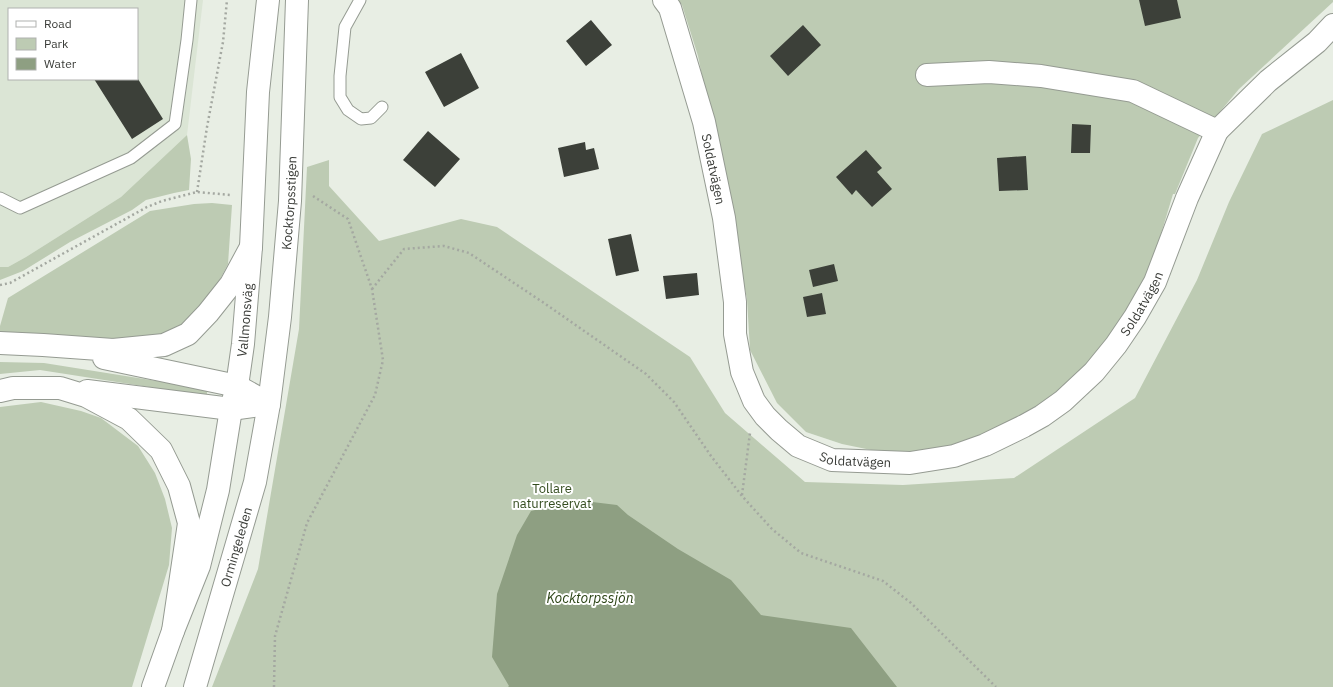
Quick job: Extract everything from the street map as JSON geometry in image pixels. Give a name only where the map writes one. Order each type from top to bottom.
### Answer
[{"type":"main road","name":"Vallmonsväg","points":[[173,631],[199,566],[218,490],[231,409],[237,386],[244,344],[251,247],[258,92],[268,0]]},
{"type":"main road","name":"Kocktorpsstigen","points":[[269,404],[280,317],[290,201],[297,0]]},
{"type":"main road","name":"Soldatvägen","points":[[664,0],[670,8],[704,122],[724,218],[735,302],[735,334],[742,372],[754,401],[779,430],[798,446],[832,460],[910,463],[954,456],[985,445],[1024,426],[1042,416],[1062,401],[1094,372],[1135,318],[1155,282],[1187,198],[1218,131],[1268,81],[1317,42],[1333,25]]},
{"type":"main road","points":[[927,75],[989,72],[1033,75],[1133,91],[1218,131]]},
{"type":"main road","points":[[0,343],[113,350],[164,345],[188,334],[208,313],[231,284],[251,247]]},
{"type":"main road","points":[[43,345],[237,386],[269,404]]},
{"type":"main road","points":[[0,391],[13,388],[60,388],[231,409],[269,404]]},
{"type":"main road","points":[[60,388],[86,396],[128,419],[161,450],[179,486],[189,523],[173,631],[153,687]]},
{"type":"main road","name":"Ormingeleden","points":[[195,687],[255,482],[269,404]]},
{"type":"lane","points":[[0,198],[20,208],[130,158],[175,124],[191,0]]},
{"type":"lane","points":[[360,0],[345,27],[340,76],[340,97],[348,110],[361,119],[371,118],[382,107]]},
{"type":"path","points":[[197,192],[223,42],[227,0]]},
{"type":"path","points":[[0,285],[10,283],[146,207],[162,201],[197,192],[234,196]]},
{"type":"path","points":[[274,687],[275,636],[307,523],[374,395],[384,360],[372,289],[348,219],[312,196]]},
{"type":"path","points":[[372,289],[404,249],[444,246],[469,253],[646,374],[674,402],[711,456],[742,496],[772,529],[801,553],[883,581],[911,603],[996,687]]},
{"type":"path","points":[[742,496],[754,401]]},
{"type":"shaded area","points":[[0,0],[203,0],[187,135],[121,197],[8,267],[0,267]]},
{"type":"green space","points":[[677,0],[1333,0],[1333,2],[1239,89],[1198,138],[1175,194],[1173,194],[1155,254],[1134,304],[1116,332],[1077,377],[1024,416],[953,450],[912,454],[876,451],[842,444],[806,432],[777,403],[750,350],[747,299],[698,56],[682,5]]},
{"type":"green space","name":"Tollare naturreservat","points":[[1333,100],[1333,687],[212,687],[258,569],[299,329],[307,167],[329,160],[329,186],[379,241],[461,219],[497,227],[690,357],[725,413],[805,482],[903,485],[1014,478],[1135,398],[1197,280],[1229,202],[1262,134]]},
{"type":"green space","points":[[187,135],[191,159],[189,190],[146,200],[132,210],[70,242],[23,271],[0,280],[0,267],[8,267],[26,257],[121,197]]},
{"type":"green space","points":[[212,203],[232,205],[228,264],[216,287],[186,321],[169,334],[132,342],[0,332],[0,326],[8,298],[150,211],[194,204]]},
{"type":"green space","points":[[0,362],[44,363],[207,389],[207,396],[40,370],[0,374]]},
{"type":"green space","points":[[41,402],[81,411],[101,418],[138,446],[155,473],[165,499],[172,528],[169,565],[132,687],[0,687],[0,407]]},
{"type":"water","name":"Kocktorpssjön","points":[[576,500],[617,505],[628,515],[678,549],[731,580],[761,615],[851,628],[897,687],[508,687],[509,686],[492,657],[497,594],[517,535],[531,511]]},
{"type":"building","points":[[1139,0],[1177,0],[1181,18],[1145,26]]},
{"type":"building","points":[[591,20],[612,45],[586,66],[566,41]]},
{"type":"building","points":[[803,25],[821,45],[788,76],[770,56]]},
{"type":"building","points":[[461,53],[479,88],[444,107],[425,72]]},
{"type":"building","points":[[138,79],[163,119],[132,139],[95,80]]},
{"type":"building","points":[[1072,124],[1091,125],[1090,153],[1071,153]]},
{"type":"building","points":[[428,131],[460,159],[435,187],[403,160]]},
{"type":"building","points":[[585,142],[586,150],[594,148],[599,169],[564,177],[558,148]]},
{"type":"building","points":[[866,150],[882,168],[877,172],[892,189],[872,207],[856,190],[852,195],[836,177]]},
{"type":"building","points":[[1026,156],[1028,190],[999,191],[997,158]]},
{"type":"building","points":[[631,234],[639,271],[616,276],[608,239]]},
{"type":"building","points":[[834,264],[838,281],[813,287],[809,270]]},
{"type":"building","points":[[697,273],[699,295],[666,299],[663,276]]},
{"type":"building","points":[[822,293],[826,314],[807,317],[803,297]]}]
